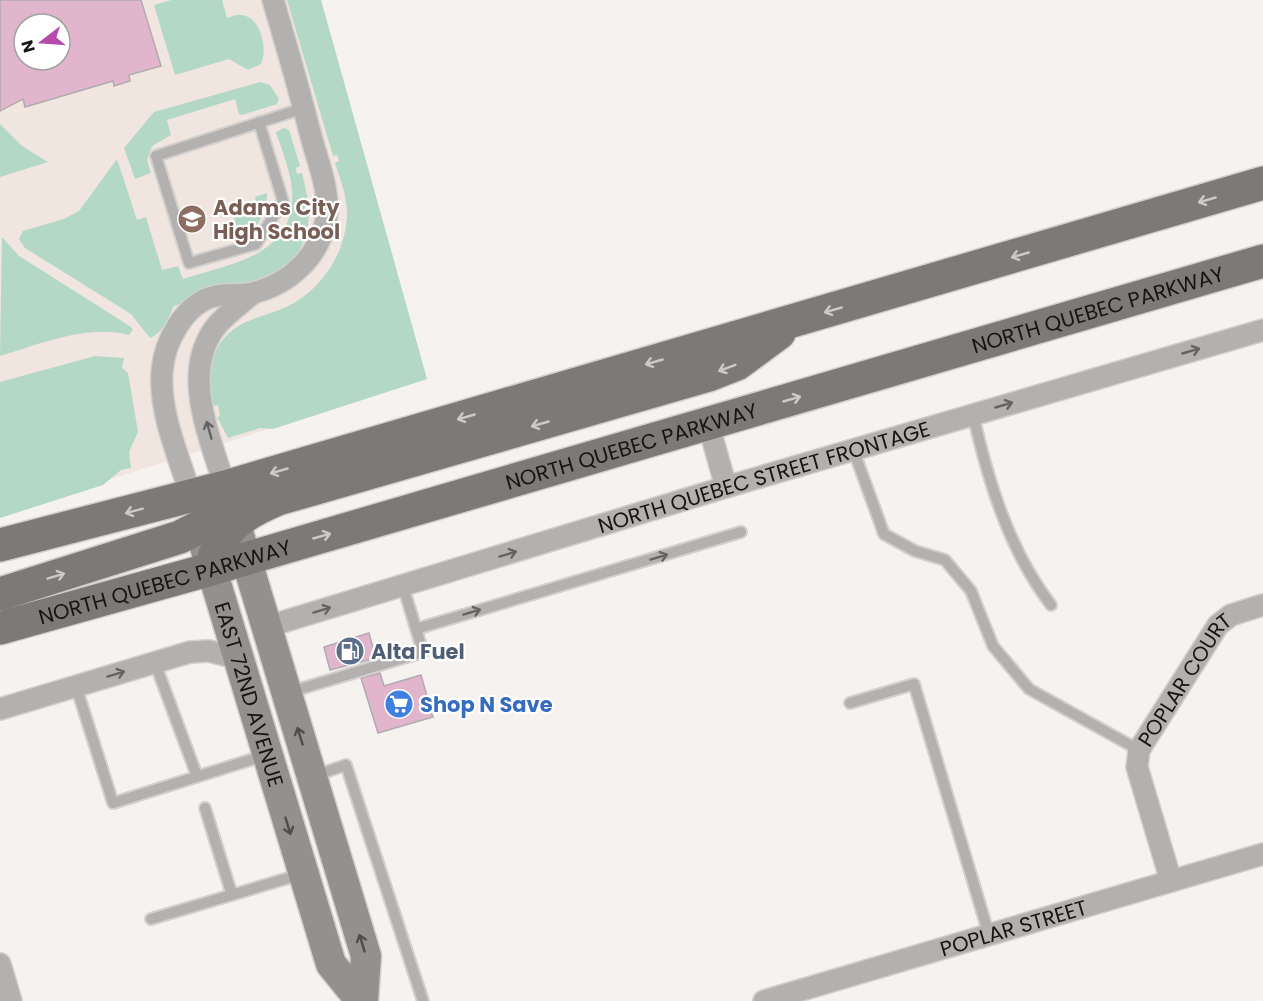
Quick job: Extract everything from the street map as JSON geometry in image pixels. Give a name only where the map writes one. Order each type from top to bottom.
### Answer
[{"type":"main road","points":[[0,545],[225,487],[1263,183]]},
{"type":"main road","name":"NORTH QUEBEC PARKWAY","points":[[0,628],[211,569],[1263,261]]},
{"type":"main road","points":[[211,569],[220,539],[236,523],[257,508],[278,499],[709,375],[737,364],[754,354],[791,322]]},
{"type":"main road","points":[[0,594],[169,541],[199,528],[215,514],[225,487]]},
{"type":"main road","name":"EAST 72ND AVENUE","points":[[225,487],[366,956],[362,1001]]},
{"type":"main road","name":"EAST 72ND AVENUE","points":[[191,496],[237,658],[330,964],[362,1001]]},
{"type":"street","name":"EAST 72ND AVENUE","points":[[191,496],[164,404],[162,373],[165,353],[182,319],[197,304],[216,296],[253,293],[283,280],[303,266],[323,233],[327,218],[326,199],[304,108],[273,0]]},
{"type":"street","name":"EAST 72ND AVENUE","points":[[225,487],[200,397],[199,373],[203,354],[219,324],[253,293]]},
{"type":"street","name":"NORTH QUEBEC STREET FRONTAGE","points":[[266,627],[853,449],[1263,330]]},
{"type":"street","points":[[708,423],[726,487]]},
{"type":"street","name":"POPLAR COURT","points":[[1172,881],[1137,767],[1138,750],[1218,625],[1231,615],[1263,605]]},
{"type":"street","points":[[0,709],[198,651],[217,652],[237,658]]},
{"type":"street","name":"POPLAR STREET","points":[[764,1001],[1263,854]]},
{"type":"street","points":[[0,964],[11,1001]]},
{"type":"lane","points":[[259,122],[283,201],[256,244],[189,263],[156,156],[259,122],[304,108]]},
{"type":"lane","points":[[973,414],[994,493],[1006,524],[1032,576],[1051,605]]},
{"type":"lane","points":[[853,449],[884,534],[915,551],[945,560],[971,591],[993,646],[1029,689],[1138,750]]},
{"type":"lane","points":[[416,629],[741,532]]},
{"type":"lane","points":[[286,693],[423,652],[403,586]]},
{"type":"lane","points":[[155,663],[197,777]]},
{"type":"lane","points":[[850,703],[914,684],[989,935]]},
{"type":"lane","points":[[76,686],[113,803],[267,755]]},
{"type":"lane","points":[[312,776],[346,765],[423,1001]]},
{"type":"lane","points":[[205,808],[232,895]]},
{"type":"lane","points":[[151,919],[303,873]]},
{"type":"shaded area","name":"Adams City High School","points":[[0,0],[321,0],[427,379],[0,514]]},
{"type":"green space","points":[[171,0],[222,0],[227,18],[239,15],[254,21],[263,43],[261,64],[248,70],[229,59],[175,75],[154,5]]},
{"type":"green space","points":[[287,0],[321,0],[427,379],[273,429],[260,428],[228,438],[217,417],[220,416],[218,405],[214,406],[211,393],[211,367],[220,344],[238,326],[289,306],[315,286],[332,265],[346,226],[346,200],[335,163],[339,161],[337,155],[333,156]]},
{"type":"green space","points":[[260,82],[270,85],[279,99],[277,104],[242,115],[239,114],[235,99],[167,120],[171,135],[152,146],[147,160],[151,173],[135,179],[124,148],[154,112]]},
{"type":"green space","points":[[0,124],[22,146],[48,162],[0,177]]},
{"type":"green space","points":[[284,128],[289,130],[300,166],[296,168],[297,174],[302,173],[308,204],[307,231],[296,255],[271,275],[174,306],[162,329],[155,336],[150,338],[131,314],[25,248],[19,239],[23,231],[64,219],[79,211],[117,159],[137,220],[146,217],[162,270],[178,266],[183,279],[239,262],[257,254],[272,243],[283,230],[290,213],[291,184],[276,132]]},
{"type":"green space","points":[[267,193],[264,213],[256,225],[252,230],[239,235],[234,218],[259,213],[255,197]]},
{"type":"green space","points":[[2,237],[19,256],[128,325],[133,329],[129,335],[113,332],[80,334],[47,341],[0,356]]},
{"type":"green space","points":[[95,356],[124,358],[122,368],[128,373],[138,432],[129,452],[131,468],[121,470],[103,485],[0,518],[0,382]]},
{"type":"building","points":[[0,0],[141,0],[161,66],[129,75],[130,81],[114,86],[113,81],[25,107],[23,99],[0,111]]},
{"type":"building","name":"Alta Fuel","points":[[369,633],[376,658],[330,670],[324,647]]},
{"type":"building","name":"Shop N Save","points":[[380,673],[384,686],[421,675],[433,717],[378,733],[361,678]]},
{"type":"place","name":"Adams City High School","points":[[192,219]]},
{"type":"place","name":"Alta Fuel","points":[[350,651]]},
{"type":"place","name":"Shop N Save","points":[[399,704]]}]
